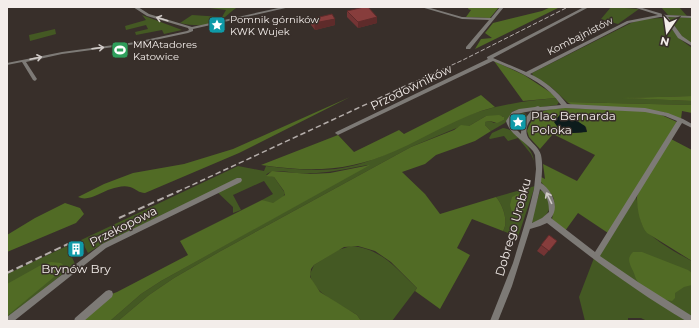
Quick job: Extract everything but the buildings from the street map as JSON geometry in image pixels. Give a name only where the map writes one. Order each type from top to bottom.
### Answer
[{"type":"street","points":[[135,7],[148,15],[190,28],[288,7]]},
{"type":"street","points":[[423,7],[462,18],[492,19]]},
{"type":"street","points":[[468,48],[502,7]]},
{"type":"street","name":"Przodowników","points":[[338,134],[491,59],[587,7]]},
{"type":"street","points":[[635,7],[665,16],[680,37],[692,45]]},
{"type":"street","name":"Kombajnistów","points":[[526,74],[628,22],[665,16],[692,17]]},
{"type":"street","points":[[7,64],[62,53],[143,42],[188,32],[191,30],[190,28]]},
{"type":"street","points":[[491,59],[526,74],[555,93],[565,106]]},
{"type":"street","points":[[23,61],[35,79]]},
{"type":"street","points":[[538,108],[524,127],[513,129],[510,127],[509,122],[514,114],[519,110],[538,108],[565,106],[660,112],[692,126]]},
{"type":"street","points":[[519,110],[526,113],[530,117]]},
{"type":"street","points":[[596,257],[680,120]]},
{"type":"street","name":"Dobrego Urobku","points":[[494,321],[513,272],[539,185],[538,155],[523,134],[524,127]]},
{"type":"street","name":"Dobrego Urobku","points":[[513,129],[527,140]]},
{"type":"street","name":"Przekopowa","points":[[8,321],[104,246],[239,180]]},
{"type":"street","points":[[527,226],[537,225],[547,219],[552,212],[552,201],[545,190],[539,185]]},
{"type":"street","points":[[547,219],[650,296],[692,320]]},
{"type":"street","points":[[78,321],[109,294]]},
{"type":"green space","points":[[238,7],[221,20],[211,24],[196,25],[180,23],[192,15],[222,17],[226,10],[210,8]]},
{"type":"green space","points":[[469,7],[499,7],[490,18],[466,17],[471,10],[468,9]]},
{"type":"green space","points":[[551,7],[560,7],[475,49],[481,39],[492,38],[485,33],[493,23],[542,11]]},
{"type":"green space","points":[[611,7],[639,9],[618,24],[601,19]]},
{"type":"green space","points":[[661,7],[679,7],[687,16],[668,15]]},
{"type":"green space","points":[[142,15],[182,30],[164,34],[162,30],[136,35],[135,32],[148,29],[146,25],[126,30],[125,26],[146,20]]},
{"type":"green space","points":[[668,17],[692,18],[692,44],[684,39]]},
{"type":"green space","points":[[663,18],[680,39],[692,48],[692,96],[629,98],[692,101],[692,105],[567,102],[551,87],[533,76],[532,73],[631,23],[642,19]]},
{"type":"green space","points":[[55,29],[56,34],[30,41],[29,35]]},
{"type":"green space","points":[[494,61],[524,75],[556,96],[556,98],[523,101]]},
{"type":"green space","points":[[481,95],[495,107],[457,121],[378,158],[345,167],[313,169],[296,169],[261,165],[338,135],[354,152],[399,130],[404,134]]},
{"type":"green space","points":[[692,96],[692,101],[622,98]]},
{"type":"green space","points":[[350,97],[239,153],[145,193],[128,186],[123,186],[91,197],[78,197],[104,184],[133,173],[184,164],[233,149]]},
{"type":"green space","points":[[556,98],[559,102],[557,105],[513,111],[505,123],[491,131],[485,125],[485,122],[490,121],[494,123],[504,120],[503,116],[486,116],[469,126],[459,127],[411,147],[174,278],[149,295],[118,321],[110,321],[141,294],[161,281],[368,165],[314,173],[272,172],[266,175],[274,177],[285,193],[279,201],[269,203],[262,200],[273,194],[264,181],[233,195],[241,210],[233,213],[233,207],[215,190],[102,244],[88,253],[81,240],[238,166],[264,171],[266,166],[314,170],[342,168],[357,165],[385,155],[465,116],[491,108]]},
{"type":"green space","points":[[567,102],[692,105],[692,113],[682,111],[681,119],[663,112],[572,105]]},
{"type":"green space","points":[[557,109],[648,111],[657,113],[677,122],[608,233],[578,213],[565,231],[552,219],[554,199],[541,182],[541,177],[545,179],[543,164],[577,181],[595,155],[553,134],[540,149],[529,137],[527,131],[533,119],[537,115],[541,112]],"holes":[[[571,116],[575,121],[586,127],[587,131],[580,133],[564,131],[557,127],[556,118]]]},
{"type":"green space","points":[[522,112],[526,114],[527,117],[520,128],[514,128],[511,121],[515,115]]},
{"type":"green space","points":[[499,115],[504,117],[504,120],[497,123],[490,121],[485,122],[485,125],[491,131],[475,141],[436,155],[425,164],[402,172],[425,194],[440,214],[496,197],[501,204],[504,214],[505,227],[503,231],[472,219],[457,248],[470,255],[440,309],[415,291],[417,288],[391,262],[375,251],[358,246],[344,247],[314,265],[311,269],[310,277],[320,292],[357,315],[361,321],[118,321],[149,295],[174,278],[411,147],[454,130],[461,125],[469,126],[486,116]]},
{"type":"green space","points":[[503,128],[513,132],[523,140],[531,151],[534,161],[531,154],[518,138],[508,141],[504,136],[489,138],[492,133]]},
{"type":"green space","points":[[671,139],[692,150],[692,261],[647,233],[642,226],[638,212],[638,194]]},
{"type":"green space","points":[[370,165],[161,281],[141,294],[110,321],[79,321],[109,295],[188,255],[180,241],[262,200],[273,203],[285,195],[284,191],[274,177],[266,176],[272,171],[310,174],[330,173]]},
{"type":"green space","points":[[535,186],[518,237],[503,231],[505,227],[505,218],[501,204],[496,197]]},
{"type":"green space","points":[[542,190],[548,201],[549,210],[544,217],[534,224],[531,221],[540,191]]},
{"type":"green space","points":[[518,194],[525,200],[523,213],[520,215],[512,212],[510,205],[512,197]]},
{"type":"green space","points":[[636,197],[641,221],[645,229],[664,245],[692,261],[692,321],[647,321],[641,318],[628,318],[628,321],[585,321],[579,297],[594,258],[597,260]]},
{"type":"green space","points":[[65,203],[80,208],[84,214],[76,223],[7,252],[7,235],[35,218]]},
{"type":"green space","points":[[67,246],[75,264],[7,319],[7,274]]},
{"type":"green space","points":[[351,246],[372,251],[380,255],[417,288],[392,321],[361,321],[357,315],[322,293],[312,281],[310,274],[314,265],[338,250]]},
{"type":"green space","points":[[633,252],[642,252],[688,270],[692,273],[692,285],[684,287],[675,293],[675,298],[672,301],[654,295],[637,280],[629,260]]},
{"type":"green space","points":[[51,262],[61,263],[63,265],[60,272],[7,316],[7,284],[41,265]]},
{"type":"shaded area","points":[[562,112],[585,126],[587,132],[572,133],[559,129],[554,122]]},
{"type":"railway","points":[[410,84],[463,60],[568,7]]},
{"type":"railway","points":[[177,192],[412,83]]},
{"type":"railway","points":[[119,218],[179,191]]},
{"type":"railway","points":[[7,273],[68,244]]},
{"type":"place","name":"Pomnik górników KWK Wujek","points":[[217,25]]},
{"type":"place","name":"MMAtadores Katowice","points":[[120,50]]},
{"type":"place","name":"Plac Bernarda Poloka","points":[[518,122]]},
{"type":"place","name":"Brynów Bry","points":[[76,249]]}]
